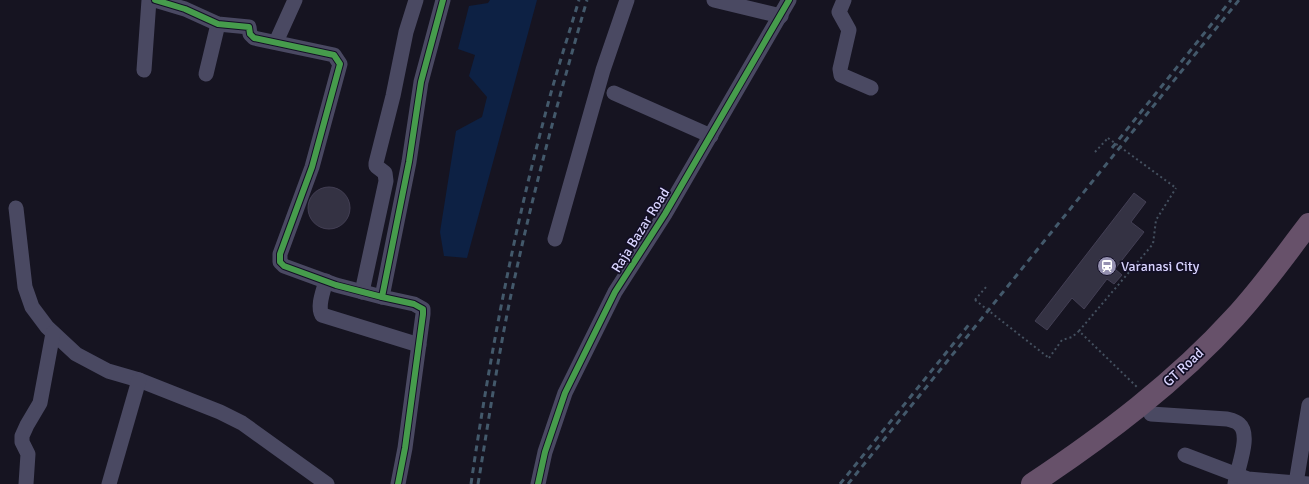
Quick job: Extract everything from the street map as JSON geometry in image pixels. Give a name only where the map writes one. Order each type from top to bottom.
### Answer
[{"type":"highway","name":"GT Road","points":[[1032,484],[1108,430],[1150,406],[1184,368],[1236,317],[1309,224]]},
{"type":"highway","name":"GT Road","points":[[1055,484],[1150,406],[1206,365],[1246,322],[1309,246]]},
{"type":"street","points":[[144,70],[149,0]]},
{"type":"street","points":[[155,0],[176,3],[218,24],[249,27],[250,34],[254,38],[334,55],[340,64],[312,167],[280,254],[280,262],[284,266],[326,282],[414,304],[423,309],[405,448],[398,484]]},
{"type":"street","points":[[276,42],[295,0]]},
{"type":"street","points":[[362,292],[386,181],[385,173],[376,166],[376,163],[406,32],[416,0]]},
{"type":"street","points":[[382,297],[409,162],[421,82],[443,0]]},
{"type":"street","points":[[555,239],[603,70],[627,0]]},
{"type":"street","points":[[714,0],[781,16]]},
{"type":"street","name":"Raja Bazar Road","points":[[538,484],[545,452],[565,392],[615,292],[665,214],[789,0]]},
{"type":"street","points":[[844,0],[839,12],[849,30],[840,69],[841,75],[870,88]]},
{"type":"street","points":[[206,74],[218,24]]},
{"type":"street","points":[[614,92],[711,136]]},
{"type":"street","points":[[16,208],[25,287],[32,307],[53,333],[76,354],[94,365],[108,371],[139,380],[220,412],[242,423],[327,484]]},
{"type":"street","points":[[326,282],[319,311],[322,316],[419,345]]},
{"type":"street","points":[[26,484],[28,454],[22,442],[22,436],[26,425],[40,403],[53,333]]},
{"type":"street","points":[[109,484],[139,380]]},
{"type":"street","points":[[1185,455],[1236,479],[1302,483],[1309,405]]},
{"type":"street","points":[[1150,406],[1227,419],[1238,423],[1243,429],[1246,438],[1236,479]]},
{"type":"path","points":[[986,287],[975,300],[1049,358],[1062,340],[1072,337],[1079,331],[1153,244],[1156,220],[1176,188],[1108,138],[1095,152]]},
{"type":"path","points":[[1079,331],[1150,406]]},
{"type":"water","points":[[490,0],[537,0],[467,258],[444,256],[440,232],[456,131],[482,117],[487,97],[469,76],[475,55],[458,49],[469,6],[488,3]]},
{"type":"building","points":[[325,187],[333,187],[341,190],[347,196],[350,208],[347,220],[341,226],[333,229],[325,229],[317,226],[311,220],[308,212],[308,204],[311,196],[317,190]]},
{"type":"building","points":[[1134,193],[1146,202],[1131,222],[1144,232],[1115,269],[1122,275],[1114,284],[1107,279],[1084,309],[1072,298],[1047,330],[1035,321]]},
{"type":"railway","points":[[471,484],[502,300],[532,164],[556,74],[579,0]]},
{"type":"railway","points":[[478,484],[510,298],[549,136],[587,0]]},
{"type":"railway","points":[[1112,148],[1231,0]]},
{"type":"railway","points":[[848,484],[1239,0]]},
{"type":"railway","points":[[840,484],[971,322]]},
{"type":"cycle path","points":[[155,0],[185,9],[218,24],[249,27],[250,34],[254,38],[334,55],[340,64],[312,167],[280,254],[280,262],[284,266],[336,285],[382,297]]},
{"type":"cycle path","points":[[398,484],[405,448],[423,309],[414,304],[382,297],[409,162],[421,82],[443,0]]},
{"type":"cycle path","points":[[538,484],[545,452],[565,393],[615,292],[665,214],[789,0]]},
{"type":"place","name":"Varanasi City","points":[[1107,266]]}]
